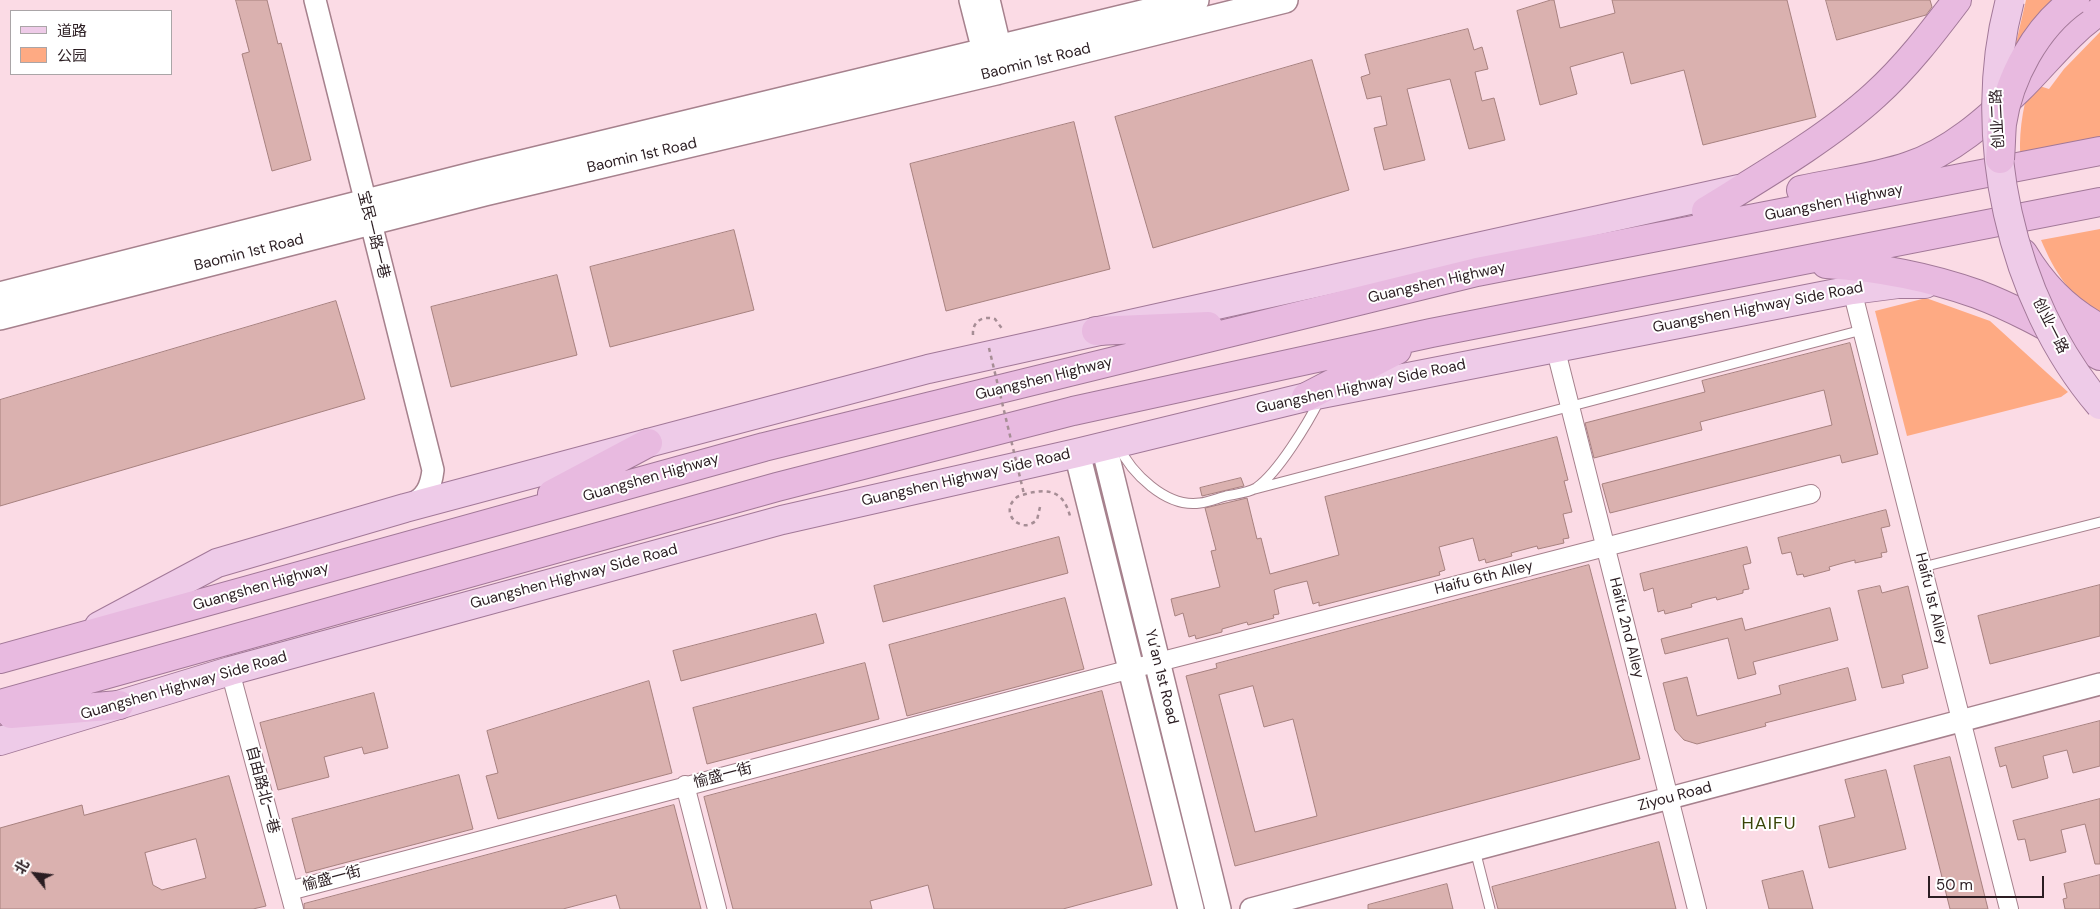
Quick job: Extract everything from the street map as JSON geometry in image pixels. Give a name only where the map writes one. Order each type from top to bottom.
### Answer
[{"type":"highway","points":[[1706,211],[1819,138],[1875,95],[1923,44],[1957,0]]},
{"type":"highway","points":[[1743,188],[1800,164],[1859,127],[1903,89],[1938,50],[1974,0]]},
{"type":"highway","points":[[2000,158],[2004,114],[2011,88],[2026,56],[2046,27],[2092,4]]},
{"type":"highway","points":[[1532,262],[1706,211],[1910,166],[1938,153],[1962,137],[2002,105],[2078,28],[2092,4]]},
{"type":"highway","name":"Guangshen Highway","points":[[0,659],[764,447],[1477,272],[2100,150]]},
{"type":"highway","points":[[0,704],[777,487],[1073,412],[1431,332],[2100,202]]},
{"type":"highway","points":[[2015,239],[2040,278],[2055,296],[2072,311],[2100,328]]},
{"type":"highway","points":[[1785,263],[1866,268],[1948,285],[1999,303],[2100,356]]},
{"type":"highway","points":[[1096,331],[1270,323]]},
{"type":"highway","points":[[1314,396],[1431,332]]},
{"type":"highway","points":[[505,519],[648,443]]},
{"type":"highway","points":[[0,715],[119,705]]},
{"type":"main road","points":[[972,0],[991,48],[1002,63],[996,72]]},
{"type":"main road","points":[[986,0],[991,48]]},
{"type":"main road","name":"Baomin 1st Road","points":[[0,317],[367,212],[991,48],[1164,4],[1196,0]]},
{"type":"main road","name":"Baomin 1st Road","points":[[0,295],[367,212],[485,193],[996,72],[1285,0]]},
{"type":"main road","name":"创业二路","points":[[2010,0],[1999,50],[1996,81],[2000,158],[2006,199],[2015,239]]},
{"type":"main road","points":[[75,638],[216,563],[474,489],[928,368],[1743,188]]},
{"type":"main road","name":"创业一路","points":[[2015,239],[2027,279],[2044,318],[2070,365],[2100,405]]},
{"type":"main road","name":"Guangshen Highway Side Road","points":[[0,741],[230,671],[782,520],[1077,453],[1314,396],[1555,347],[1852,290],[1898,284],[1948,285]]},
{"type":"main road","name":"Yu’an 1st Road","points":[[1110,444],[1158,662],[1218,909]]},
{"type":"main road","name":"Yu’an 1st Road","points":[[1077,453],[1191,909]]},
{"type":"street","name":"宝民一路一巷","points":[[315,0],[433,470]]},
{"type":"street","name":"Haifu 1st Alley","points":[[1852,290],[2009,909]]},
{"type":"street","name":"Haifu 2nd Alley","points":[[1555,347],[1698,909]]},
{"type":"street","points":[[433,470],[447,485],[455,489],[474,489]]},
{"type":"street","points":[[405,508],[424,497],[429,489],[433,470]]},
{"type":"street","name":"Haifu 6th Alley","points":[[1158,662],[1810,494]]},
{"type":"street","name":"愉盛一街","points":[[289,891],[1158,662]]},
{"type":"street","name":"自由路北一巷","points":[[230,671],[294,909]]},
{"type":"street","name":"Ziyou Road","points":[[1251,909],[2100,684]]},
{"type":"street","points":[[685,786],[717,909]]},
{"type":"lane","points":[[1110,444],[1138,475],[1155,490],[1169,497],[1199,504],[1862,330]]},
{"type":"lane","points":[[1255,488],[1286,454],[1312,415],[1314,396]]},
{"type":"lane","points":[[1922,567],[2100,522]]},
{"type":"lane","points":[[1475,850],[1490,909]]},
{"type":"path","points":[[989,348],[1024,494]]},
{"type":"path","points":[[1040,507],[1040,515],[1037,520],[1029,525],[1019,524],[1011,517],[1012,503],[1019,496],[1044,491],[1052,492],[1064,501],[1070,516]]},
{"type":"green space","points":[[2026,0],[2064,0],[2014,52]]},
{"type":"green space","points":[[2100,32],[2100,150],[2021,165],[2021,124],[2030,83],[2049,89],[2064,69]]},
{"type":"green space","points":[[2100,229],[2100,313],[2071,291],[2052,263],[2041,240]]},
{"type":"green space","points":[[1926,298],[1990,321],[2068,392],[2061,397],[1907,436],[1875,311]]},
{"type":"building","points":[[236,0],[267,0],[278,44],[281,43],[311,160],[272,171],[242,54],[249,52]]},
{"type":"building","points":[[1554,0],[1560,28],[1615,13],[1612,0],[1787,0],[1816,117],[1703,145],[1684,70],[1631,84],[1623,52],[1570,67],[1577,94],[1540,105],[1517,11]]},
{"type":"building","points":[[1826,0],[1930,0],[1932,7],[1926,15],[1837,40]]},
{"type":"building","points":[[1468,29],[1474,50],[1482,47],[1488,69],[1475,72],[1482,101],[1494,98],[1505,140],[1469,149],[1450,79],[1407,89],[1425,160],[1384,170],[1374,128],[1387,125],[1381,96],[1367,99],[1361,77],[1370,74],[1365,55]]},
{"type":"building","points":[[1312,60],[1349,190],[1153,248],[1115,117]]},
{"type":"building","points":[[1074,122],[1110,269],[946,311],[910,164]]},
{"type":"building","points":[[734,230],[754,310],[610,347],[590,267]]},
{"type":"building","points":[[557,275],[577,355],[451,387],[431,307]]},
{"type":"building","points":[[336,301],[365,399],[0,506],[0,400]]},
{"type":"building","points":[[1850,343],[1878,454],[1842,463],[1840,455],[1610,513],[1602,484],[1832,425],[1824,390],[1700,422],[1702,430],[1594,458],[1585,423],[1705,392],[1702,381]]},
{"type":"building","points":[[1557,437],[1568,480],[1564,481],[1572,512],[1563,514],[1569,538],[1563,539],[1564,543],[1538,549],[1537,546],[1511,553],[1512,556],[1486,563],[1485,559],[1479,561],[1473,538],[1439,547],[1445,570],[1439,572],[1440,575],[1319,606],[1319,602],[1313,604],[1307,581],[1282,587],[1274,590],[1279,614],[1273,615],[1274,618],[1248,625],[1247,622],[1222,629],[1222,632],[1196,639],[1195,635],[1189,637],[1183,613],[1175,616],[1171,599],[1220,587],[1211,551],[1216,550],[1205,508],[1247,498],[1257,539],[1261,538],[1270,574],[1339,555],[1325,497]]},
{"type":"building","points":[[1241,478],[1244,486],[1202,496],[1200,488]]},
{"type":"building","points":[[1886,510],[1890,526],[1881,528],[1887,552],[1881,553],[1882,557],[1855,563],[1855,560],[1843,563],[1829,567],[1830,570],[1804,577],[1803,574],[1797,575],[1791,552],[1782,554],[1778,538]]},
{"type":"building","points":[[1059,537],[1068,573],[883,622],[874,586]]},
{"type":"building","points":[[1747,547],[1751,563],[1743,565],[1749,589],[1743,590],[1743,593],[1717,600],[1716,597],[1704,600],[1691,604],[1692,607],[1665,614],[1664,610],[1658,612],[1653,588],[1644,591],[1640,574]]},
{"type":"building","points":[[1589,565],[1640,759],[1235,866],[1186,676],[1217,668],[1216,664]],"holes":[[[1253,686],[1264,727],[1293,719],[1317,816],[1255,832],[1219,695]]]},
{"type":"building","points":[[2100,585],[2100,636],[1990,664],[1978,616]]},
{"type":"building","points":[[1880,586],[1882,593],[1908,586],[1928,668],[1902,675],[1904,683],[1882,688],[1858,591]]},
{"type":"building","points":[[1065,598],[1084,669],[907,716],[889,645]]},
{"type":"building","points":[[1830,608],[1838,640],[1753,662],[1756,674],[1738,679],[1728,638],[1665,654],[1661,639],[1742,618],[1745,630]]},
{"type":"building","points":[[816,614],[824,643],[681,681],[673,651]]},
{"type":"building","points":[[865,663],[879,719],[707,764],[693,708]]},
{"type":"building","points":[[1848,668],[1856,700],[1765,723],[1766,726],[1697,744],[1684,740],[1675,730],[1663,683],[1687,677],[1697,716],[1781,694],[1779,686]]},
{"type":"building","points":[[649,681],[672,773],[498,819],[486,776],[498,773],[487,731]]},
{"type":"building","points":[[1102,691],[1152,885],[1063,909],[934,909],[928,885],[870,901],[872,909],[733,909],[704,797]]},
{"type":"building","points":[[374,693],[388,748],[364,754],[362,747],[324,757],[329,777],[278,790],[260,723]]},
{"type":"building","points":[[2100,721],[2100,766],[2073,773],[2067,750],[2043,756],[2048,778],[2012,788],[2006,765],[2000,767],[1995,748]]},
{"type":"building","points":[[1950,757],[1988,909],[1950,909],[1914,766]]},
{"type":"building","points":[[1886,770],[1906,849],[1829,868],[1819,826],[1855,817],[1845,780]]},
{"type":"building","points":[[459,775],[473,829],[306,873],[292,819]]},
{"type":"building","points":[[229,776],[266,906],[253,909],[0,909],[0,828],[82,805],[84,815]],"holes":[[[196,839],[206,878],[162,890],[153,885],[145,853]]]},
{"type":"building","points":[[2100,799],[2100,864],[2095,864],[2085,824],[2061,830],[2066,852],[2030,861],[2025,839],[2018,840],[2013,821]]},
{"type":"building","points":[[674,805],[701,909],[620,909],[616,895],[563,909],[304,909],[304,904]]},
{"type":"building","points":[[1659,842],[1676,909],[1498,909],[1492,887]]},
{"type":"building","points":[[1803,871],[1813,909],[1769,909],[1762,881]]},
{"type":"building","points":[[2100,875],[2100,909],[2065,909],[2063,899],[2067,898],[2064,884]]},
{"type":"building","points":[[1447,884],[1453,909],[1368,909],[1368,905]]},
{"type":"district","name":"HAIFU","points":[[1769,824]]}]
